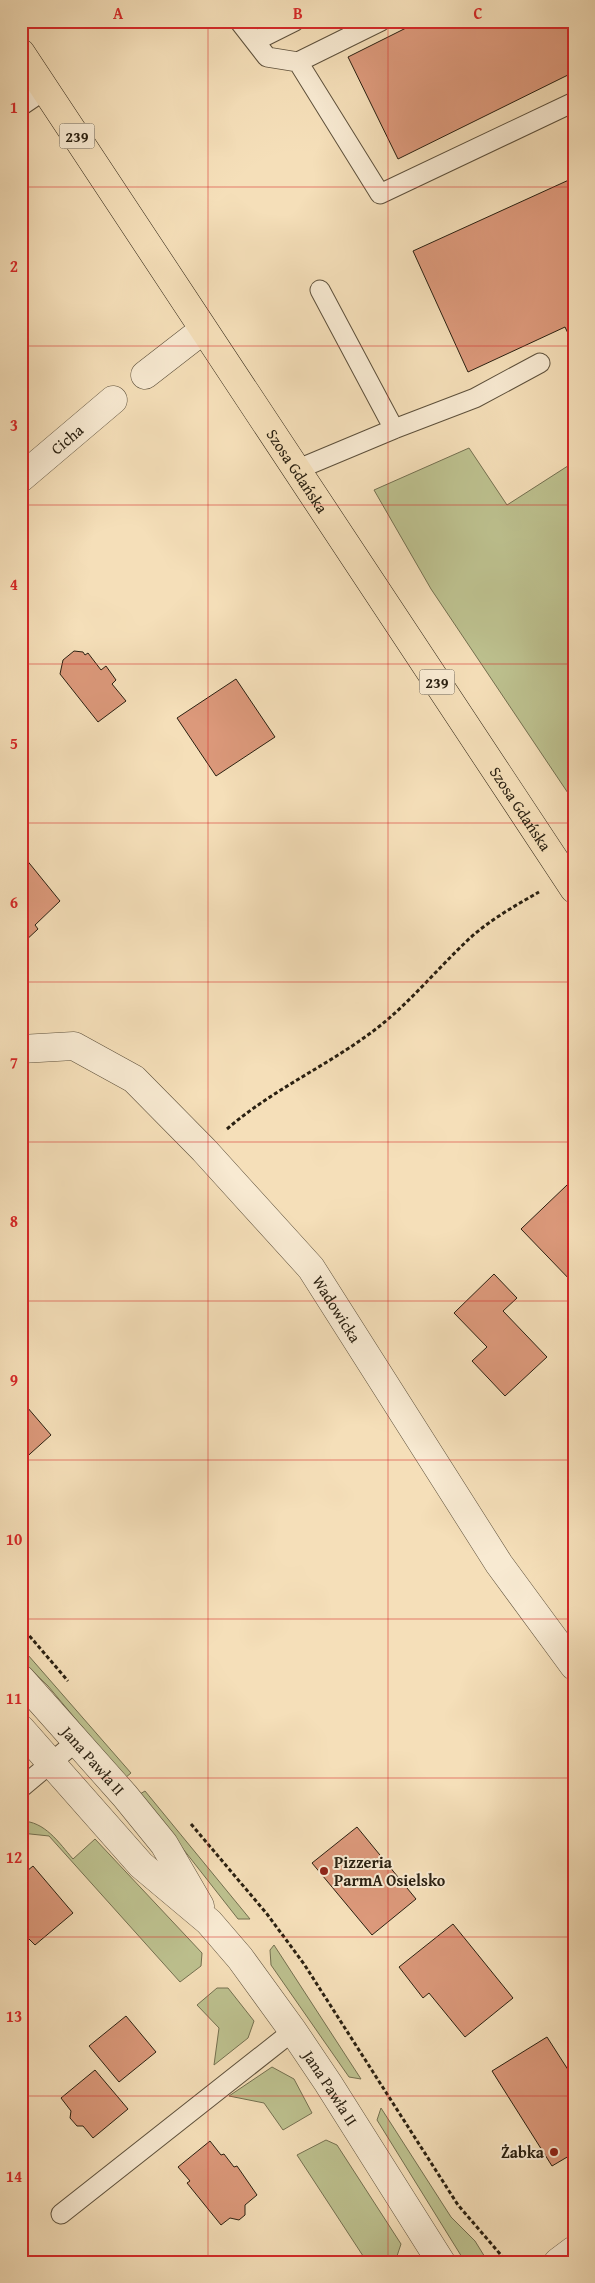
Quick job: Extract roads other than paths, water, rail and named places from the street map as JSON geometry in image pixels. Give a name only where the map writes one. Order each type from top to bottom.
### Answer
[{"type":"main road","name":"Szosa Gdańska","points":[[21,53],[570,883]]},
{"type":"street","points":[[145,375],[203,330]]},
{"type":"street","name":"Cicha","points":[[21,478],[113,400]]},
{"type":"street","name":"Wadowicka","points":[[21,1049],[74,1046],[134,1079],[204,1150],[311,1268],[498,1564],[574,1666]]},
{"type":"street","name":"Jana Pawła II","points":[[21,1679],[77,1741],[164,1844],[209,1922]]},
{"type":"street","name":"Jana Pawła II","points":[[21,1729],[141,1865],[209,1922],[240,1958],[293,2031],[441,2262]]},
{"type":"street","points":[[558,2262],[574,2250]]},
{"type":"lane","points":[[239,21],[267,57],[298,62],[382,21]]},
{"type":"lane","points":[[255,41],[295,21]]},
{"type":"lane","points":[[298,62],[380,194],[574,102]]},
{"type":"lane","points":[[21,106],[46,89]]},
{"type":"lane","points":[[320,290],[394,429]]},
{"type":"lane","points":[[296,470],[475,398],[540,363]]},
{"type":"lane","points":[[21,1788],[77,1741]]},
{"type":"lane","points":[[61,2214],[293,2031]]},
{"type":"place","name":"Pizzeria ParmA Osielsko","points":[[324,1871]]},
{"type":"place","name":"Żabka","points":[[554,2152]]}]
